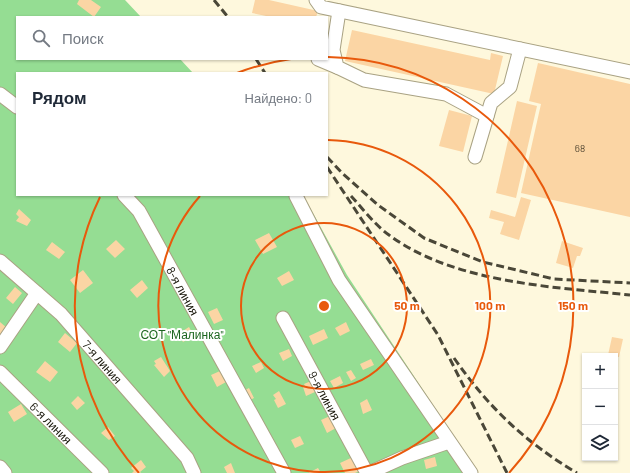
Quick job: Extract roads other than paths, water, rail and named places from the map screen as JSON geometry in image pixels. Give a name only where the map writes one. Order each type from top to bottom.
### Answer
[{"type":"lane","points":[[316,0],[321,7],[630,72]]},
{"type":"lane","points":[[337,67],[333,50],[339,11]]},
{"type":"lane","points":[[475,157],[491,103],[510,87],[520,50]]},
{"type":"lane","points":[[320,60],[364,80],[446,94],[487,116]]},
{"type":"lane","points":[[0,94],[16,106]]},
{"type":"lane","name":"8-я линия","points":[[125,196],[139,211],[284,473]]},
{"type":"lane","points":[[296,196],[340,280],[471,473]]},
{"type":"lane","name":"7-я линия","points":[[0,261],[61,314],[187,458],[194,473]]},
{"type":"lane","points":[[0,347],[37,294]]},
{"type":"lane","name":"9-я линия","points":[[283,318],[368,473]]},
{"type":"lane","name":"6-я линия","points":[[0,372],[102,473]]},
{"type":"lane","points":[[368,473],[402,458],[449,442]]},
{"type":"lane","points":[[0,467],[5,473]]},
{"type":"railway","points":[[214,0],[227,16]]},
{"type":"railway","points":[[257,60],[264,72]]},
{"type":"railway","points":[[328,158],[342,173],[378,205],[424,238],[483,262],[554,279],[630,283]]},
{"type":"railway","points":[[328,169],[438,335],[507,473]]},
{"type":"railway","points":[[351,196],[374,222],[389,235],[415,251],[443,264],[505,280],[569,289],[630,295]]},
{"type":"railway","points":[[454,358],[481,393],[509,423],[541,449],[577,473]]},
{"type":"park label","name":"СОТ \"Малинка\"","points":[[182,334]]}]
